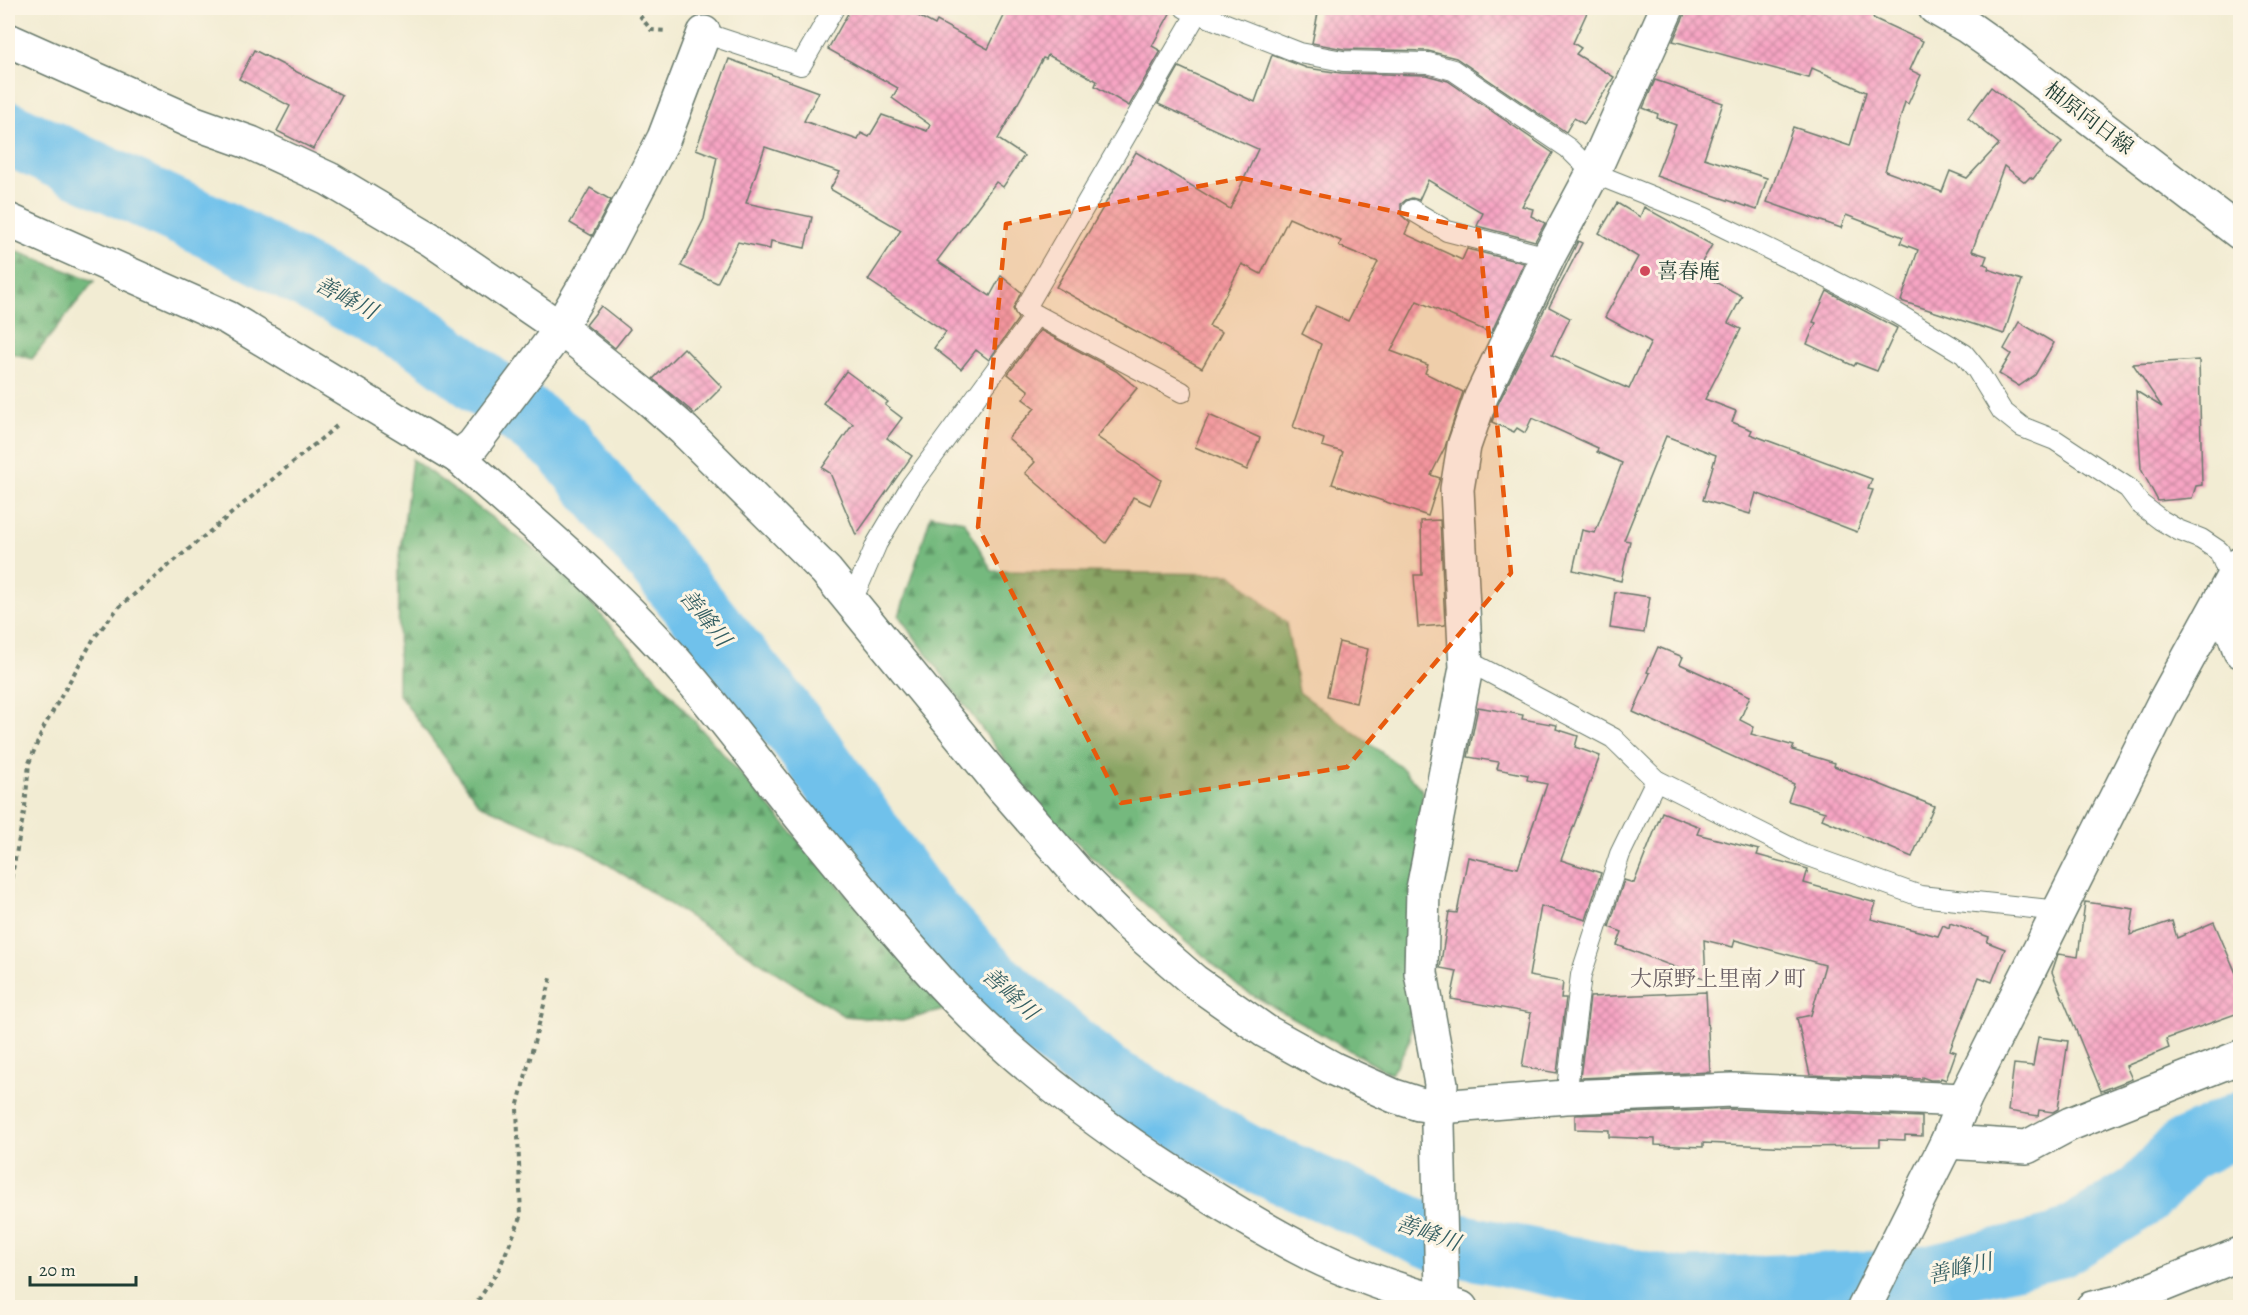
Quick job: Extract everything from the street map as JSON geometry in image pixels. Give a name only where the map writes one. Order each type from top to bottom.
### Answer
[{"type":"street","points":[[8,220],[228,318],[366,402],[465,451],[623,606],[681,668],[801,818],[894,928],[944,986],[997,1038],[1063,1094],[1117,1135],[1241,1214],[1319,1257],[1359,1275],[1448,1302],[1439,1116],[1441,1084],[1421,973],[1423,889],[1466,668],[1457,489],[1464,446],[1481,397],[1548,257],[1593,174],[1667,8]]},
{"type":"street","name":"柚原向日線","points":[[1935,8],[1968,27],[2002,51],[2241,233]]},
{"type":"street","points":[[465,451],[557,334],[605,251],[664,138],[704,33]]},
{"type":"street","points":[[8,40],[192,122],[251,143],[328,179],[430,239],[557,334],[641,392],[684,430],[826,571],[1004,789],[1080,876],[1123,919],[1194,981],[1265,1031],[1334,1069],[1419,1104],[1439,1116],[1566,1097],[1732,1090],[1964,1100]]},
{"type":"street","points":[[2231,581],[2241,651]]},
{"type":"street","points":[[1864,1308],[1942,1152],[1964,1100],[2163,704],[2231,581]]},
{"type":"street","points":[[1942,1152],[2026,1146],[2070,1124],[2241,1057]]},
{"type":"street","points":[[2092,1308],[2123,1301],[2241,1254]]},
{"type":"lane","points":[[704,33],[801,65],[834,8]]},
{"type":"lane","points":[[1182,393],[1025,309],[1191,10],[1300,53],[1343,61],[1428,63],[1453,70],[1568,148],[1593,174],[1703,217],[1826,277],[1964,354],[1977,370],[2002,411],[2022,426],[2055,440],[2128,488],[2140,504],[2161,520],[2178,530],[2202,539],[2219,551],[2231,581]]},
{"type":"lane","points":[[1412,210],[1447,231],[1548,257]]},
{"type":"lane","points":[[851,603],[877,543],[910,486],[974,403],[1036,315]]},
{"type":"lane","points":[[1466,660],[1612,738],[1656,780],[1801,852],[1920,896],[2059,911]]},
{"type":"lane","points":[[1566,1097],[1581,975],[1620,854],[1656,780]]},
{"type":"path","points":[[634,8],[651,30],[704,33]]},
{"type":"path","points":[[8,896],[25,807],[29,763],[44,728],[94,638],[119,607],[366,402]]},
{"type":"path","points":[[473,1308],[499,1269],[521,1217],[517,1108],[551,978]]},
{"type":"highlighted area","points":[[1241,178],[1479,230],[1511,573],[1347,767],[1121,803],[978,527],[1006,224]]},
{"type":"green space","points":[[8,248],[94,281],[32,359],[8,352]]},
{"type":"green space","points":[[412,459],[559,567],[947,1009],[902,1021],[844,1016],[587,851],[479,804],[398,693],[399,565]]},
{"type":"green space","points":[[931,515],[964,521],[992,571],[1231,574],[1286,623],[1299,692],[1400,766],[1423,791],[1410,1040],[1391,1074],[1240,988],[1046,816],[899,616]]},
{"type":"building","points":[[851,8],[903,8],[935,25],[937,21],[988,49],[1008,8],[1173,8],[1152,46],[1161,51],[1129,106],[1095,86],[1097,81],[1048,55],[1046,59],[1043,58],[998,139],[1024,156],[1003,187],[996,182],[937,261],[990,296],[1001,276],[1021,292],[1013,309],[1018,319],[989,360],[976,350],[961,369],[934,348],[946,332],[868,280],[901,230],[830,189],[840,172],[765,147],[746,203],[812,217],[805,248],[771,241],[770,249],[738,242],[717,283],[681,266],[704,219],[717,157],[696,149],[729,59],[819,92],[804,121],[858,140],[861,133],[869,137],[882,115],[927,131],[930,125],[892,98],[898,88],[828,49]]},
{"type":"building","points":[[1319,8],[1589,8],[1573,43],[1581,48],[1576,54],[1614,77],[1584,124],[1574,118],[1566,132],[1456,58],[1428,51],[1344,49],[1312,43]]},
{"type":"building","points":[[1686,8],[1877,8],[1873,18],[1923,41],[1910,70],[1921,75],[1908,104],[1905,102],[1885,171],[1942,192],[1950,171],[1967,178],[1999,144],[1968,118],[1991,87],[2062,142],[2033,179],[2030,177],[2025,182],[2004,166],[1972,251],[1987,256],[1984,264],[1989,266],[1988,269],[2022,280],[2004,334],[1901,301],[1918,250],[1900,243],[1903,237],[1846,215],[1841,228],[1767,202],[1793,127],[1850,146],[1866,92],[1812,68],[1809,78],[1673,41]]},
{"type":"building","points":[[254,50],[342,95],[313,149],[277,131],[290,106],[239,79]]},
{"type":"building","points":[[1272,55],[1307,68],[1341,73],[1426,75],[1448,81],[1553,153],[1522,206],[1533,209],[1531,216],[1545,223],[1535,241],[1477,226],[1483,213],[1428,180],[1419,200],[1412,198],[1401,204],[1401,215],[1410,223],[1405,234],[1462,260],[1467,249],[1524,263],[1491,333],[1417,301],[1391,351],[1428,365],[1425,373],[1463,392],[1445,447],[1431,475],[1440,478],[1428,516],[1332,484],[1343,452],[1322,446],[1324,439],[1293,427],[1321,344],[1302,334],[1316,306],[1348,321],[1378,262],[1339,246],[1341,241],[1289,218],[1261,274],[1242,264],[1209,326],[1222,332],[1202,368],[1056,287],[1136,152],[1230,209],[1258,149],[1158,104],[1179,67],[1255,102]]},
{"type":"building","points":[[1655,80],[1723,103],[1704,158],[1767,178],[1757,210],[1656,176],[1676,125],[1657,118],[1658,114],[1643,108]]},
{"type":"building","points":[[590,188],[611,200],[592,236],[570,223]]},
{"type":"building","points":[[1617,203],[1640,217],[1644,207],[1712,245],[1696,272],[1742,296],[1728,323],[1741,329],[1705,399],[1736,411],[1732,422],[1752,430],[1750,434],[1872,479],[1868,489],[1873,490],[1857,532],[1756,493],[1750,514],[1703,500],[1716,455],[1666,436],[1624,540],[1630,541],[1621,581],[1573,570],[1582,530],[1595,533],[1622,463],[1597,452],[1598,448],[1532,418],[1525,433],[1517,428],[1514,432],[1492,422],[1498,404],[1578,241],[1582,243],[1549,307],[1570,318],[1552,355],[1629,389],[1651,342],[1605,317],[1638,257],[1599,233]]},
{"type":"building","points":[[1827,291],[1897,328],[1877,371],[1856,363],[1854,366],[1807,344],[1816,323],[1813,322]]},
{"type":"building","points":[[601,306],[630,329],[615,348],[586,325]]},
{"type":"building","points":[[2019,322],[2054,343],[2035,375],[2019,386],[1999,374],[2011,354],[2004,349]]},
{"type":"building","points":[[1040,330],[1116,371],[1137,388],[1097,437],[1161,480],[1150,505],[1133,497],[1123,518],[1106,543],[1025,473],[1035,462],[1008,438],[1035,408],[1023,399],[1029,391],[1008,374]]},
{"type":"building","points":[[684,348],[722,387],[695,414],[653,379]]},
{"type":"building","points":[[2199,360],[2202,485],[2196,486],[2192,498],[2158,501],[2141,469],[2136,391],[2162,407],[2133,364]]},
{"type":"building","points":[[846,371],[888,402],[885,405],[902,418],[887,438],[912,456],[856,535],[830,473],[822,468],[853,424],[823,403]]},
{"type":"building","points":[[1209,415],[1260,438],[1247,470],[1195,447]]},
{"type":"building","points":[[1440,520],[1445,625],[1418,627],[1414,575],[1422,575],[1421,521]]},
{"type":"building","points":[[1615,592],[1650,597],[1644,633],[1610,628]]},
{"type":"building","points":[[1339,642],[1368,649],[1356,703],[1327,696]]},
{"type":"building","points":[[1658,647],[1683,657],[1680,664],[1750,696],[1740,720],[1754,727],[1751,734],[1794,746],[1792,750],[1835,763],[1834,766],[1934,806],[1912,857],[1822,819],[1825,812],[1788,801],[1794,784],[1633,712],[1650,673],[1647,672]]},
{"type":"building","points":[[1478,707],[1523,715],[1522,719],[1557,725],[1556,729],[1578,736],[1575,747],[1600,756],[1561,860],[1601,873],[1586,920],[1541,906],[1529,976],[1563,982],[1561,998],[1566,998],[1557,1073],[1522,1067],[1531,1013],[1451,999],[1457,971],[1440,968],[1449,912],[1457,913],[1468,857],[1518,868],[1547,784],[1527,780],[1528,775],[1497,769],[1499,762],[1468,757]]},
{"type":"building","points":[[1662,812],[1700,827],[1697,834],[1759,850],[1757,855],[1808,869],[1804,883],[1876,903],[1871,919],[1938,936],[1943,925],[1949,928],[1950,923],[1989,937],[1987,942],[2005,949],[1992,982],[1979,977],[1950,1050],[1956,1052],[1946,1080],[1941,1078],[1930,1080],[1922,1077],[1922,1079],[1810,1075],[1797,1018],[1811,1015],[1825,965],[1735,940],[1733,947],[1704,940],[1706,979],[1617,945],[1622,932],[1609,927],[1624,880],[1634,883]]},
{"type":"building","points":[[2085,902],[2134,909],[2130,935],[2172,921],[2177,938],[2214,922],[2241,985],[2241,1012],[2166,1039],[2169,1048],[2126,1066],[2132,1079],[2101,1091],[2052,972],[2058,954],[2078,957]]},
{"type":"building","points":[[1706,992],[1710,1072],[1580,1078],[1590,997]]},
{"type":"building","points":[[2038,1037],[2068,1041],[2058,1109],[2053,1112],[2039,1110],[2038,1116],[2008,1111],[2014,1064],[2033,1066]]},
{"type":"building","points":[[1732,1109],[1922,1117],[1922,1136],[1905,1135],[1905,1140],[1880,1139],[1880,1146],[1791,1147],[1703,1143],[1703,1147],[1655,1145],[1655,1139],[1609,1137],[1609,1130],[1575,1129],[1575,1115]]},
{"type":"waterway","name":"善峰川","points":[[8,133],[219,231],[422,338],[563,445],[804,740],[920,904],[991,980],[1105,1076],[1246,1156],[1443,1242],[1679,1290],[1904,1282],[2059,1246],[2143,1195],[2184,1151],[2240,1123]]},
{"type":"place","name":"喜春庵","points":[[1645,271]]},
{"type":"district","name":"大原野上里南ノ町","points":[[1718,979]]}]
